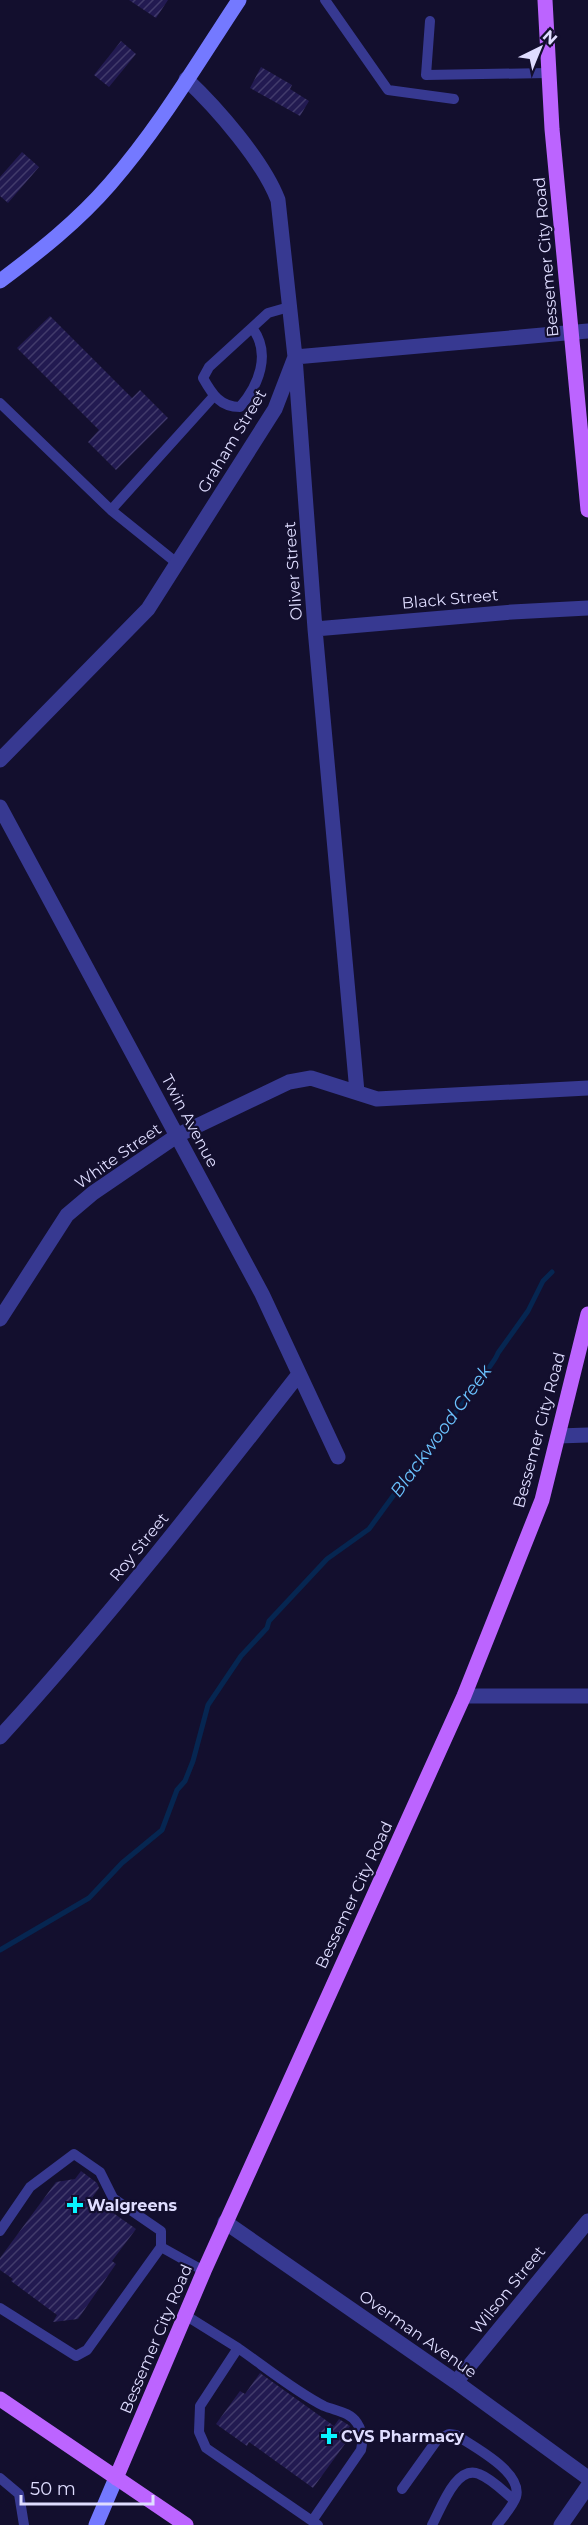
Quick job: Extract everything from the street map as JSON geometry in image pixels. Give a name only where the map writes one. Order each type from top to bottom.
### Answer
[{"type":"main road","points":[[0,281],[50,243],[109,185],[148,135],[239,0]]},
{"type":"main road","name":"Bessemer City Road","points":[[545,0],[548,73],[588,510]]},
{"type":"main road","name":"Bessemer City Road","points":[[116,2478],[225,2222],[464,1696],[542,1500],[588,1320]]},
{"type":"main road","points":[[0,2399],[186,2525]]},
{"type":"main road","points":[[96,2525],[116,2478]]},
{"type":"street","name":"Oliver Street","points":[[186,80],[213,104],[271,183],[278,200],[295,357],[315,629],[357,1092]]},
{"type":"street","points":[[295,357],[588,331]]},
{"type":"street","name":"Graham Street","points":[[0,760],[148,609],[275,409],[295,357]]},
{"type":"street","name":"Black Street","points":[[315,629],[512,612],[588,608]]},
{"type":"street","name":"Twin Avenue","points":[[0,807],[262,1294],[338,1457]]},
{"type":"street","name":"White Street","points":[[0,1319],[67,1215],[93,1193],[178,1135],[289,1082],[311,1078],[377,1099],[588,1088]]},
{"type":"street","name":"Roy Street","points":[[0,1737],[54,1678],[214,1484],[299,1374]]},
{"type":"street","points":[[558,1436],[588,1436]]},
{"type":"street","points":[[464,1696],[588,1696]]},
{"type":"street","name":"Wilson Street","points":[[456,2382],[588,2221]]},
{"type":"street","name":"Overman Avenue","points":[[225,2222],[456,2382],[588,2478]]},
{"type":"street","points":[[561,2525],[588,2486]]},
{"type":"lane","points":[[325,0],[388,90],[454,99]]},
{"type":"lane","points":[[430,21],[426,75],[548,73]]},
{"type":"lane","points":[[253,328],[262,350],[259,381],[250,396],[240,406],[230,407],[213,397],[203,378],[208,367],[268,313],[289,307]]},
{"type":"lane","points":[[111,510],[213,397]]},
{"type":"lane","points":[[0,403],[111,510],[178,564]]},
{"type":"lane","points":[[0,2231],[30,2187],[74,2154],[100,2172],[113,2198],[161,2231],[161,2247],[87,2350],[76,2356],[0,2308]]},
{"type":"lane","points":[[161,2247],[204,2271]]},
{"type":"lane","points":[[185,2315],[238,2348],[324,2406],[344,2412],[357,2422],[363,2442],[361,2450],[315,2523],[206,2448],[199,2432],[200,2406],[238,2348]]},
{"type":"lane","points":[[402,2489],[437,2440],[449,2433],[456,2435],[510,2473],[516,2484],[514,2499],[497,2525]]},
{"type":"lane","points":[[432,2525],[456,2481],[465,2474],[472,2472],[481,2474],[514,2499]]},
{"type":"lane","points":[[0,2478],[19,2494],[24,2525]]},
{"type":"building","points":[[129,0],[168,0],[156,18]]},
{"type":"building","points":[[121,41],[136,54],[109,87],[94,75]]},
{"type":"building","points":[[261,67],[292,85],[290,89],[309,101],[300,116],[250,88]]},
{"type":"building","points":[[22,152],[39,167],[8,203],[0,196],[0,177]]},
{"type":"building","points":[[50,316],[132,398],[140,390],[168,418],[116,470],[88,442],[99,430],[17,348]]},
{"type":"building","name":"Walgreens","points":[[81,2171],[97,2183],[99,2188],[92,2198],[136,2229],[112,2261],[116,2264],[78,2319],[53,2322],[57,2315],[11,2281],[13,2279],[0,2270],[0,2258],[56,2182],[75,2179]]},
{"type":"building","name":"CVS Pharmacy","points":[[260,2373],[334,2426],[339,2419],[350,2426],[345,2434],[350,2437],[313,2488],[249,2442],[247,2446],[216,2424],[240,2391],[245,2394]]},
{"type":"waterway","name":"Blackwood Creek","points":[[0,1950],[89,1898],[122,1863],[162,1830],[177,1790],[185,1781],[193,1761],[208,1705],[241,1656],[267,1628],[269,1621],[327,1559],[369,1529],[396,1492],[426,1459],[454,1414],[485,1376],[498,1353],[528,1311],[543,1281],[552,1272]]},
{"type":"place","name":"Walgreens","points":[[75,2205]]},
{"type":"place","name":"CVS Pharmacy","points":[[329,2436]]}]
